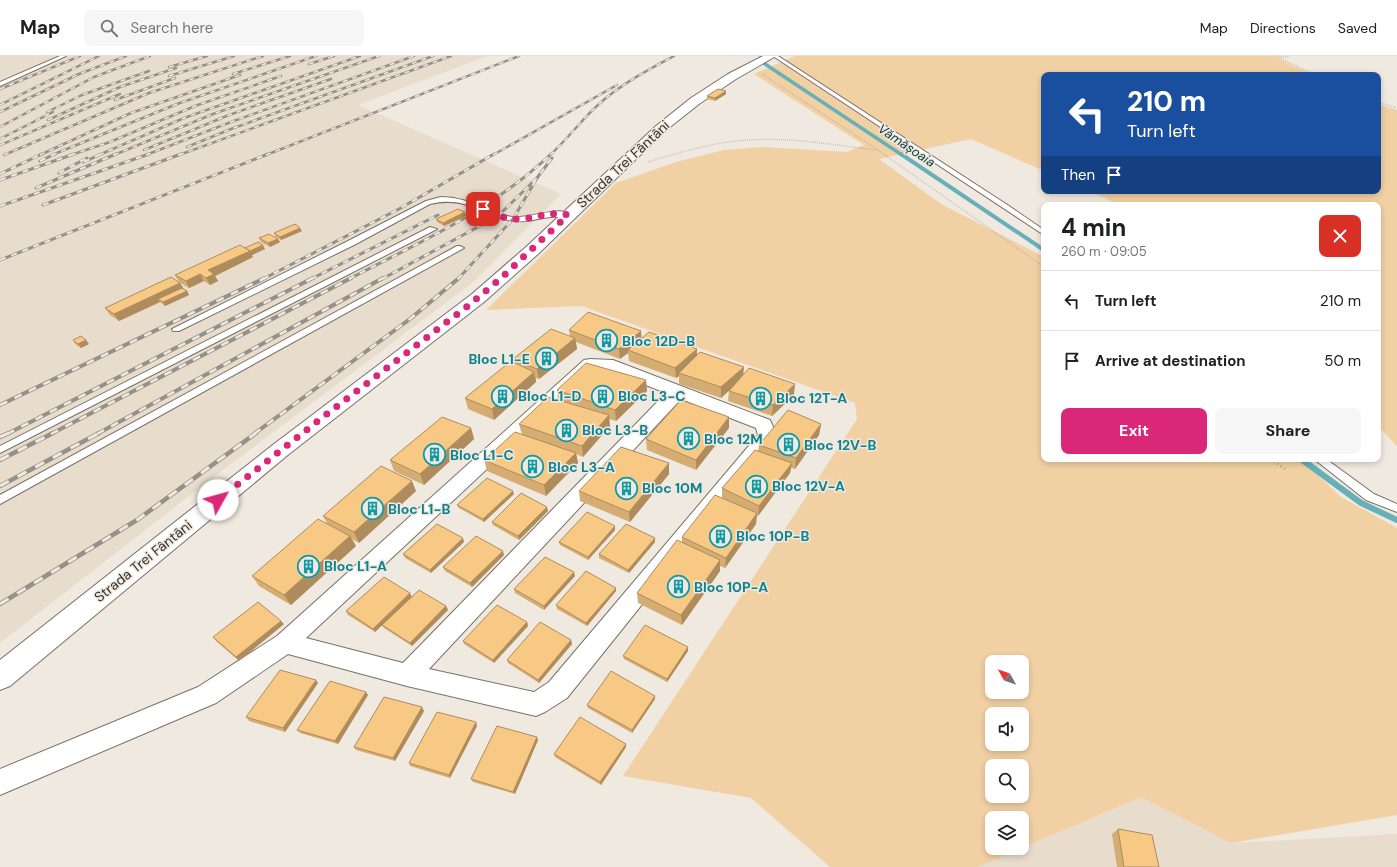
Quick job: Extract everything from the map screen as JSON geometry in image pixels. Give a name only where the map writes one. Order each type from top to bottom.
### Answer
[{"type":"main road","name":"Strada Trei Fântâni","points":[[0,677],[311,426],[469,305],[500,279],[622,163],[684,108],[723,80],[764,59]]},
{"type":"street","points":[[0,782],[207,695],[285,643],[590,364],[607,364],[764,424],[768,436],[558,690],[536,704],[407,675],[285,643]]},
{"type":"street","points":[[407,675],[678,391]]},
{"type":"lane","points":[[0,84],[64,56]]},
{"type":"lane","points":[[764,59],[1004,205],[1041,231]]},
{"type":"lane","points":[[176,329],[435,200],[442,198],[460,199],[498,216],[513,219],[555,212],[568,215]]},
{"type":"lane","points":[[0,450],[433,229]]},
{"type":"lane","points":[[0,500],[460,248]]},
{"type":"lane","points":[[1323,462],[1370,497],[1397,508]]},
{"type":"path","points":[[1290,56],[1279,58],[1309,72]]},
{"type":"path","points":[[764,59],[878,150],[1041,265]]},
{"type":"path","points":[[1381,103],[1397,108]]},
{"type":"path","points":[[622,163],[635,166],[698,147],[761,139],[823,143],[878,150]]},
{"type":"path","points":[[1275,462],[1286,470]]},
{"type":"shaded area","points":[[0,56],[487,56],[358,105],[561,194],[476,280],[207,482],[0,643]]},
{"type":"shaded area","points":[[795,56],[1284,56],[1277,58],[1307,72],[1041,72],[1041,170],[971,139],[879,159],[941,204],[1041,255],[1041,462],[1304,462],[1341,497],[1397,528],[1397,815],[1231,843],[1141,797],[1029,845],[1029,811],[985,811],[985,855],[1006,855],[978,867],[830,867],[751,798],[623,776],[857,419],[855,403],[581,306],[486,310],[616,183],[676,162],[724,150],[763,147],[847,152],[864,145],[754,74]]},
{"type":"shaded area","points":[[1381,105],[1397,110],[1397,446],[1381,429],[1381,202],[1113,202],[1096,194],[1381,194]]},
{"type":"shaded area","points":[[1141,797],[1231,843],[1397,834],[1397,867],[978,867],[1006,855],[1029,855],[1029,845]]},
{"type":"building","points":[[718,89],[726,91],[715,98],[707,96]]},
{"type":"building","points":[[458,209],[465,212],[443,223],[436,219]]},
{"type":"building","points":[[295,224],[300,228],[280,237],[274,233]]},
{"type":"building","points":[[269,234],[278,239],[268,243],[259,238]]},
{"type":"building","points":[[258,242],[263,245],[250,251],[245,248]]},
{"type":"building","points":[[240,245],[250,251],[208,270],[214,274],[206,278],[200,274],[186,281],[175,275]]},
{"type":"building","points":[[171,277],[180,283],[114,314],[105,308]]},
{"type":"building","points":[[182,288],[187,291],[163,302],[158,299]]},
{"type":"building","points":[[588,312],[641,331],[619,349],[569,330]]},
{"type":"building","points":[[551,329],[575,338],[537,369],[513,359]]},
{"type":"building","points":[[649,332],[697,349],[675,368],[628,350]]},
{"type":"building","points":[[81,336],[86,340],[78,344],[73,340]]},
{"type":"building","points":[[700,352],[744,367],[721,387],[679,373]]},
{"type":"building","points":[[511,361],[534,372],[492,409],[465,398]]},
{"type":"building","points":[[586,363],[646,380],[615,410],[557,390]]},
{"type":"building","points":[[749,368],[795,384],[773,405],[729,391]]},
{"type":"building","name":"Bloc L3-B","points":[[548,397],[609,415],[582,446],[519,424]]},
{"type":"building","name":"Bloc 12M","points":[[681,400],[729,417],[696,460],[646,439]]},
{"type":"building","name":"Bloc 12V-B","points":[[788,410],[821,424],[796,458],[759,445]]},
{"type":"building","points":[[442,417],[471,428],[420,474],[390,460]]},
{"type":"building","name":"Bloc L3-A","points":[[515,432],[576,453],[544,485],[484,460]]},
{"type":"building","name":"Bloc 10M","points":[[621,447],[669,463],[629,512],[579,491]]},
{"type":"building","name":"Bloc 12V-A","points":[[755,450],[792,463],[759,506],[722,488]]},
{"type":"building","points":[[381,466],[412,481],[354,532],[323,516]]},
{"type":"building","points":[[487,478],[513,491],[483,519],[457,505]]},
{"type":"building","points":[[521,493],[547,507],[518,536],[492,522]]},
{"type":"building","name":"Bloc 10P-B","points":[[715,495],[757,513],[726,558],[682,537]]},
{"type":"building","points":[[587,512],[615,526],[588,557],[559,542]]},
{"type":"building","name":"Bloc L1-A","points":[[318,519],[350,536],[284,595],[252,576]]},
{"type":"building","points":[[437,524],[463,538],[430,570],[403,554]]},
{"type":"building","points":[[626,524],[655,538],[628,570],[599,554]]},
{"type":"building","points":[[476,536],[503,551],[470,583],[443,567]]},
{"type":"building","name":"Bloc 10P-A","points":[[677,540],[720,560],[681,615],[637,593]]},
{"type":"building","points":[[545,557],[574,572],[544,606],[514,589]]},
{"type":"building","points":[[586,571],[616,588],[586,623],[556,605]]},
{"type":"building","points":[[384,577],[410,593],[373,629],[346,611]]},
{"type":"building","points":[[419,590],[446,606],[410,643],[382,625]]},
{"type":"building","points":[[258,602],[281,621],[236,657],[213,637]]},
{"type":"building","points":[[497,605],[527,622],[493,660],[463,641]]},
{"type":"building","points":[[540,622],[571,640],[538,680],[507,660]]},
{"type":"building","points":[[645,625],[688,647],[667,679],[623,656]]},
{"type":"building","points":[[280,670],[316,680],[283,728],[246,717]]},
{"type":"building","points":[[611,671],[655,696],[632,730],[587,705]]},
{"type":"building","points":[[330,681],[366,692],[335,741],[297,730]]},
{"type":"building","points":[[384,697],[422,707],[393,758],[354,747]]},
{"type":"building","points":[[437,712],[476,722],[449,775],[409,763]]},
{"type":"building","points":[[580,717],[626,744],[600,782],[554,754]]},
{"type":"building","points":[[497,726],[537,737],[513,792],[471,779]]},
{"type":"building","points":[[1118,829],[1152,835],[1159,867],[1124,867]]},
{"type":"waterway","name":"Vămășoaia","points":[[761,56],[765,64],[902,155]]},
{"type":"waterway","name":"Vămășoaia","points":[[901,154],[1041,248]]},
{"type":"waterway","name":"Vămășoaia","points":[[1305,462],[1361,503],[1397,520]]},
{"type":"railway","points":[[0,89],[80,56]]},
{"type":"railway","points":[[0,105],[99,56]]},
{"type":"railway","points":[[0,112],[79,74],[126,56]]},
{"type":"railway","points":[[0,127],[94,77],[150,56]]},
{"type":"railway","points":[[169,67],[207,56]]},
{"type":"railway","points":[[169,76],[234,56]]},
{"type":"railway","points":[[4,155],[149,93],[263,56]]},
{"type":"railway","points":[[233,74],[290,56]]},
{"type":"railway","points":[[52,155],[177,104],[316,56]]},
{"type":"railway","points":[[309,64],[334,56]]},
{"type":"railway","points":[[99,155],[184,118],[360,56]]},
{"type":"railway","points":[[114,155],[213,114],[379,56]]},
{"type":"railway","points":[[146,155],[231,122],[414,56]]},
{"type":"railway","points":[[187,147],[231,129],[433,56]]},
{"type":"railway","points":[[179,155],[451,56]]},
{"type":"railway","points":[[266,155],[519,56]]},
{"type":"railway","points":[[550,155],[563,143],[592,110],[607,97],[635,78],[674,56]]},
{"type":"railway","points":[[48,120],[120,87],[176,68]]},
{"type":"railway","points":[[47,112],[82,95],[149,71]]},
{"type":"railway","points":[[40,155],[131,113],[240,75]]},
{"type":"railway","points":[[74,154],[110,142],[195,106],[281,76]]},
{"type":"railway","points":[[115,100],[175,78]]},
{"type":"railway","points":[[144,150],[229,115],[331,79]]},
{"type":"railway","points":[[493,155],[617,85]]},
{"type":"railway","points":[[0,145],[120,94]]},
{"type":"railway","points":[[0,139],[53,112]]},
{"type":"railway","points":[[0,174],[42,154]]},
{"type":"railway","points":[[40,161],[55,154]]},
{"type":"railway","points":[[0,180],[74,154]]},
{"type":"railway","points":[[84,162],[101,154]]},
{"type":"railway","points":[[36,188],[116,154]]},
{"type":"railway","points":[[0,206],[149,154]]},
{"type":"railway","points":[[43,205],[181,154]]},
{"type":"railway","points":[[0,260],[268,154]]},
{"type":"railway","points":[[264,278],[399,209],[494,154]]},
{"type":"railway","points":[[349,279],[429,238],[480,209],[528,174],[551,154]]},
{"type":"railway","points":[[59,173],[87,158]]},
{"type":"railway","points":[[537,178],[552,158]]},
{"type":"railway","points":[[382,279],[498,216],[537,178]]},
{"type":"railway","points":[[459,278],[513,219],[537,178]]},
{"type":"railway","points":[[311,279],[438,215]]},
{"type":"railway","points":[[0,405],[264,278]]},
{"type":"railway","points":[[9,433],[313,278]]},
{"type":"railway","points":[[51,434],[351,278]]},
{"type":"railway","points":[[97,434],[383,278]]},
{"type":"railway","points":[[254,434],[410,319],[459,278]]},
{"type":"railway","points":[[0,437],[9,433]]},
{"type":"railway","points":[[0,460],[53,433]]},
{"type":"railway","points":[[0,486],[99,433]]},
{"type":"railway","points":[[0,604],[137,520],[256,433]]},
{"type":"place","name":"Bloc 12D-B","points":[[606,341]]},
{"type":"place","name":"Bloc L1-E","points":[[546,359]]},
{"type":"place","name":"Bloc L1-D","points":[[503,396]]},
{"type":"place","name":"Bloc L3-C","points":[[603,396]]},
{"type":"place","name":"Bloc 12T-A","points":[[761,398]]},
{"type":"place","name":"Bloc L3-B","points":[[566,430]]},
{"type":"place","name":"Bloc 12M","points":[[688,439]]},
{"type":"place","name":"Bloc 12V-B","points":[[789,445]]},
{"type":"place","name":"Bloc L1-C","points":[[435,455]]},
{"type":"place","name":"Bloc L3-A","points":[[532,467]]},
{"type":"place","name":"Bloc 12V-A","points":[[757,486]]},
{"type":"place","name":"Bloc 10M","points":[[626,488]]},
{"type":"place","name":"Bloc L1-B","points":[[373,509]]},
{"type":"place","name":"Bloc 10P-B","points":[[720,536]]},
{"type":"place","name":"Bloc L1-A","points":[[308,566]]},
{"type":"place","name":"Bloc 10P-A","points":[[679,587]]},
{"type":"route","points":[[218,500],[469,305],[532,250],[568,215],[555,212],[519,219],[498,216],[483,209]]}]
